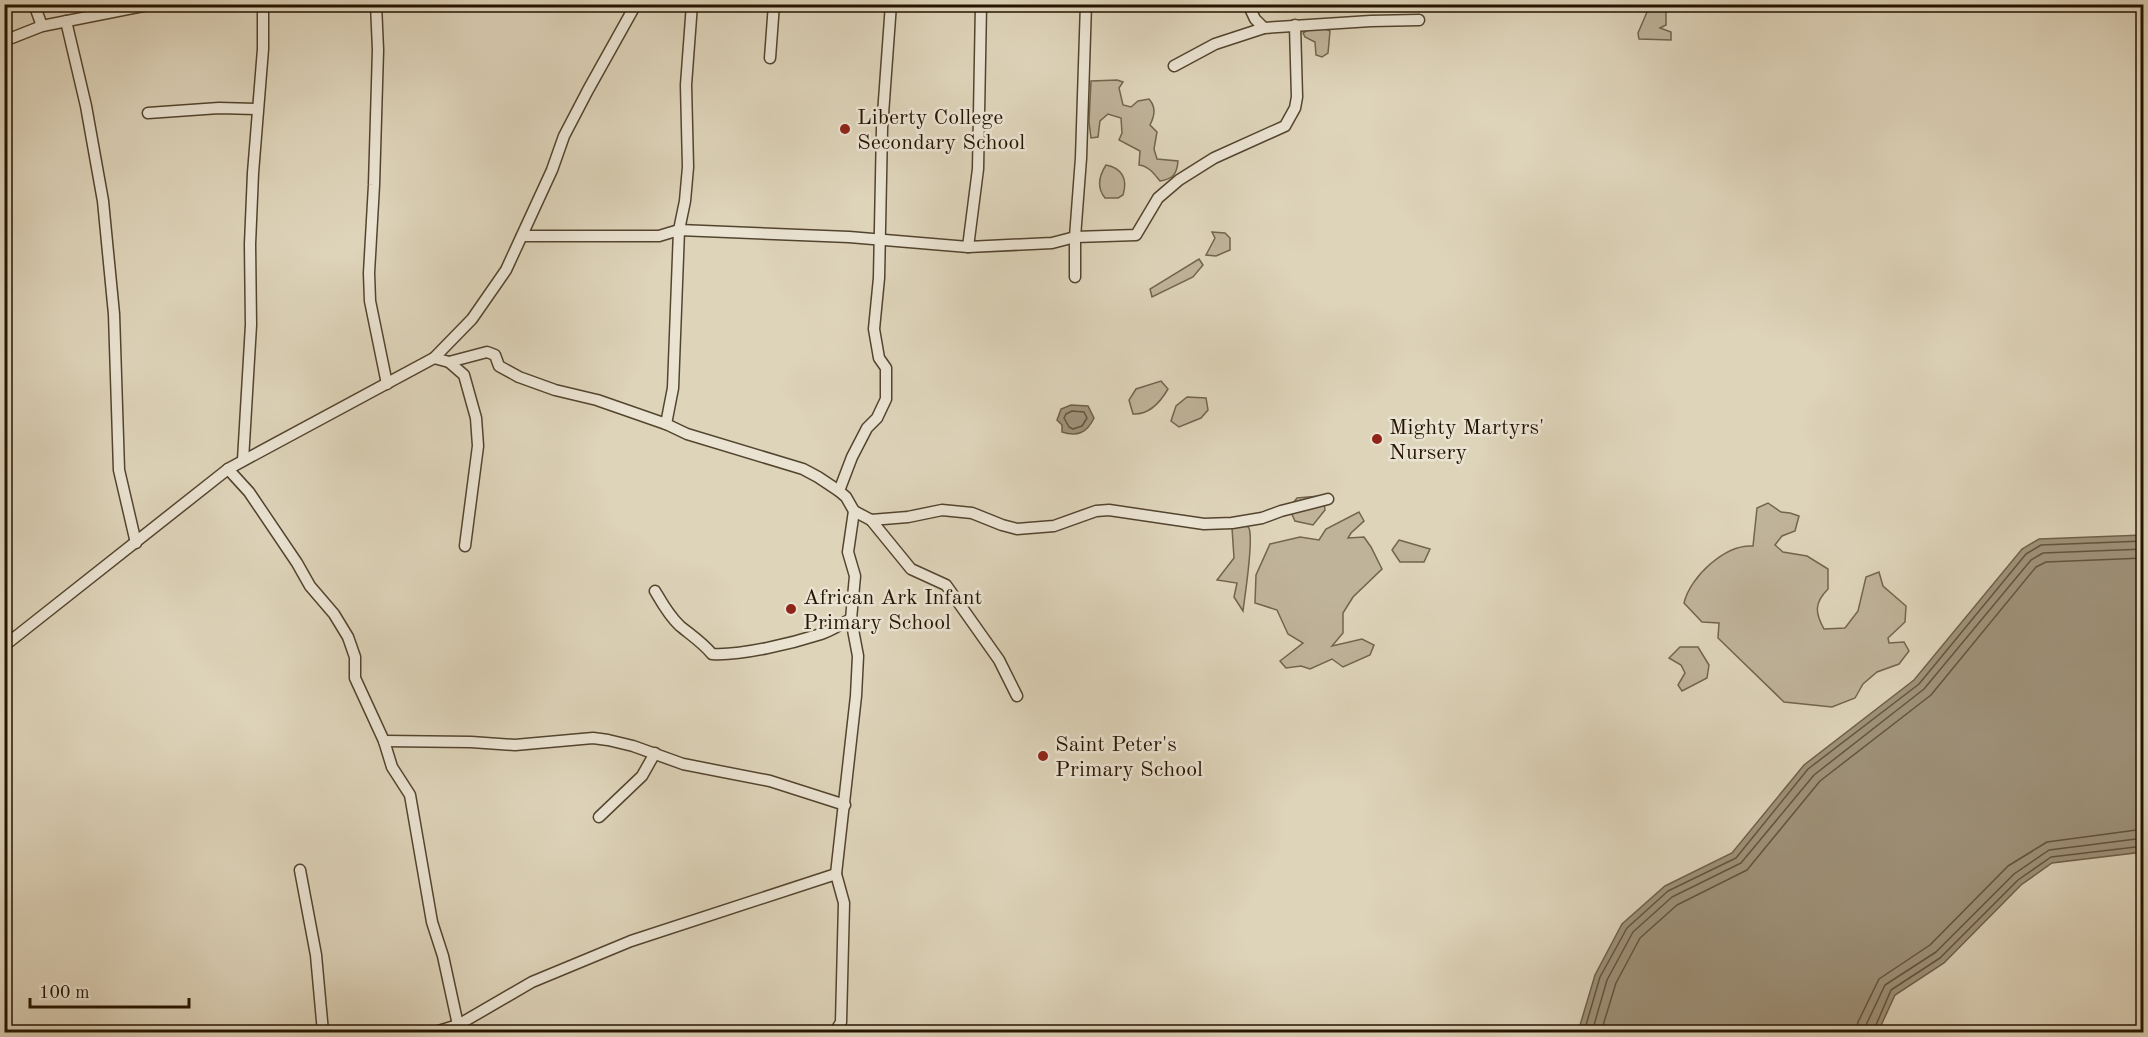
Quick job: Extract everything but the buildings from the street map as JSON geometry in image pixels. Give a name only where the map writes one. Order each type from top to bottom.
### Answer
[{"type":"street","points":[[34,4],[42,27]]},
{"type":"street","points":[[4,41],[66,21],[153,4]]},
{"type":"street","points":[[243,460],[250,325],[250,244],[257,109],[263,49],[263,4]]},
{"type":"street","points":[[376,4],[378,50],[369,273],[370,301],[387,384]]},
{"type":"street","points":[[4,646],[228,469],[434,358],[472,319],[506,270],[552,170],[564,136],[636,4]]},
{"type":"street","points":[[666,424],[673,388],[679,230],[685,201],[688,167],[686,85],[692,4]]},
{"type":"street","points":[[770,58],[774,4]]},
{"type":"street","points":[[839,491],[852,457],[867,428],[878,418],[886,399],[885,368],[879,358],[874,329],[879,278],[882,128],[891,4]]},
{"type":"street","points":[[968,247],[978,169],[981,4]]},
{"type":"street","points":[[1074,277],[1086,4]]},
{"type":"street","points":[[1248,4],[1255,19],[1264,28]]},
{"type":"street","points":[[66,21],[86,106],[103,201],[114,314],[120,470],[136,543]]},
{"type":"street","points":[[1174,66],[1215,44],[1264,28],[1371,21],[1419,21]]},
{"type":"street","points":[[522,236],[659,236],[679,230],[968,247],[1052,243],[1075,237],[1136,235],[1158,198],[1179,180],[1214,158],[1286,126],[1295,108],[1296,97],[1295,26]]},
{"type":"street","points":[[148,114],[219,108],[257,109]]},
{"type":"street","points":[[449,362],[488,352],[495,354],[499,366],[519,377],[555,390],[597,400],[666,424],[687,434],[803,470],[818,477],[846,497],[854,511],[871,520],[911,569],[946,585],[999,660],[1017,696]]},
{"type":"street","points":[[434,358],[449,362],[464,375],[478,429],[465,546]]},
{"type":"street","points":[[228,469],[249,492],[310,586],[334,614],[348,637],[355,657],[355,678],[384,741],[392,767],[410,795],[432,922],[443,956],[458,1026]]},
{"type":"street","points":[[871,520],[908,517],[942,510],[972,513],[1017,530],[1054,526],[1096,511],[1109,510],[1204,524],[1262,518],[1328,499]]},
{"type":"street","points":[[835,1032],[841,1022],[844,903],[837,874],[856,696],[858,656],[851,619],[855,576],[848,552],[854,511]]},
{"type":"street","points":[[655,591],[666,610],[679,625],[703,643],[712,654],[734,655],[792,641],[823,633],[851,619]]},
{"type":"street","points":[[384,741],[515,745],[593,738],[633,746],[683,764],[770,781],[845,805]]},
{"type":"street","points":[[599,818],[642,776],[655,753]]},
{"type":"street","points":[[300,870],[316,955],[324,1032]]},
{"type":"street","points":[[435,1032],[458,1026],[532,982],[631,941],[837,874]]},
{"type":"shaded area","points":[[1650,5],[1666,5],[1666,25],[1660,28],[1671,32],[1671,40],[1639,39],[1638,33]]},
{"type":"shaded area","points":[[1321,27],[1330,31],[1328,53],[1322,57],[1316,55],[1315,42],[1305,37],[1303,33]]},
{"type":"shaded area","points":[[1117,80],[1123,82],[1119,88],[1123,105],[1131,107],[1138,101],[1149,99],[1153,105],[1153,118],[1150,125],[1157,132],[1154,149],[1157,159],[1178,161],[1175,173],[1168,179],[1160,181],[1149,169],[1139,165],[1140,151],[1119,140],[1122,133],[1121,118],[1108,114],[1100,121],[1098,137],[1091,138],[1089,122],[1091,81]]},
{"type":"shaded area","points":[[1106,165],[1120,172],[1124,179],[1123,195],[1118,198],[1105,198],[1100,190],[1100,177]]},
{"type":"shaded area","points":[[1212,232],[1225,233],[1230,238],[1230,250],[1216,256],[1206,255],[1215,238]]},
{"type":"shaded area","points":[[1199,259],[1203,265],[1193,277],[1152,297],[1150,289]]},
{"type":"shaded area","points":[[1161,381],[1168,389],[1162,398],[1149,410],[1133,414],[1129,400],[1136,389]]},
{"type":"shaded area","points":[[1187,397],[1206,398],[1208,410],[1201,418],[1179,427],[1171,421],[1176,406]]},
{"type":"shaded area","points":[[1319,496],[1324,502],[1325,510],[1313,525],[1295,521],[1289,508],[1297,498]]},
{"type":"shaded area","points":[[1768,503],[1781,512],[1799,516],[1795,531],[1782,536],[1775,545],[1783,552],[1807,556],[1828,569],[1828,589],[1820,599],[1817,608],[1824,629],[1845,628],[1858,611],[1866,577],[1879,572],[1883,586],[1906,606],[1905,622],[1888,638],[1889,643],[1904,642],[1909,651],[1899,664],[1877,672],[1863,684],[1855,698],[1832,707],[1784,702],[1718,638],[1719,623],[1702,622],[1684,603],[1693,583],[1710,564],[1731,550],[1753,546],[1757,508]]},
{"type":"shaded area","points":[[1359,512],[1364,521],[1348,538],[1364,537],[1382,569],[1353,597],[1343,613],[1343,633],[1332,646],[1362,639],[1374,645],[1370,655],[1343,667],[1332,659],[1310,669],[1301,666],[1286,668],[1280,661],[1303,643],[1288,634],[1277,610],[1255,603],[1256,575],[1270,544],[1300,537],[1319,540],[1326,529]]},
{"type":"shaded area","points":[[1242,522],[1249,528],[1250,534],[1249,568],[1243,611],[1234,597],[1237,583],[1217,580],[1234,558],[1232,528]]},
{"type":"shaded area","points":[[1399,540],[1430,549],[1424,562],[1400,562],[1392,550]]},
{"type":"shaded area","points":[[1680,647],[1698,647],[1709,665],[1707,678],[1682,691],[1678,685],[1685,673],[1681,665],[1669,658]]},
{"type":"water","points":[[1071,405],[1088,406],[1094,418],[1081,433],[1062,432],[1062,425],[1057,420],[1061,409]]},
{"type":"water","points":[[2143,535],[2143,852],[2052,863],[2021,885],[1944,963],[1895,995],[1878,1032],[1578,1032],[1595,975],[1622,924],[1665,886],[1732,853],[1804,765],[1914,680],[2022,549],[2039,539]]},
{"type":"place","name":"Liberty College Secondary School","points":[[845,129]]},
{"type":"place","name":"Mighty Martyrs' Nursery","points":[[1377,439]]},
{"type":"place","name":"African Ark Infant Primary School","points":[[791,609]]},
{"type":"place","name":"Saint Peter's Primary School","points":[[1043,756]]}]
